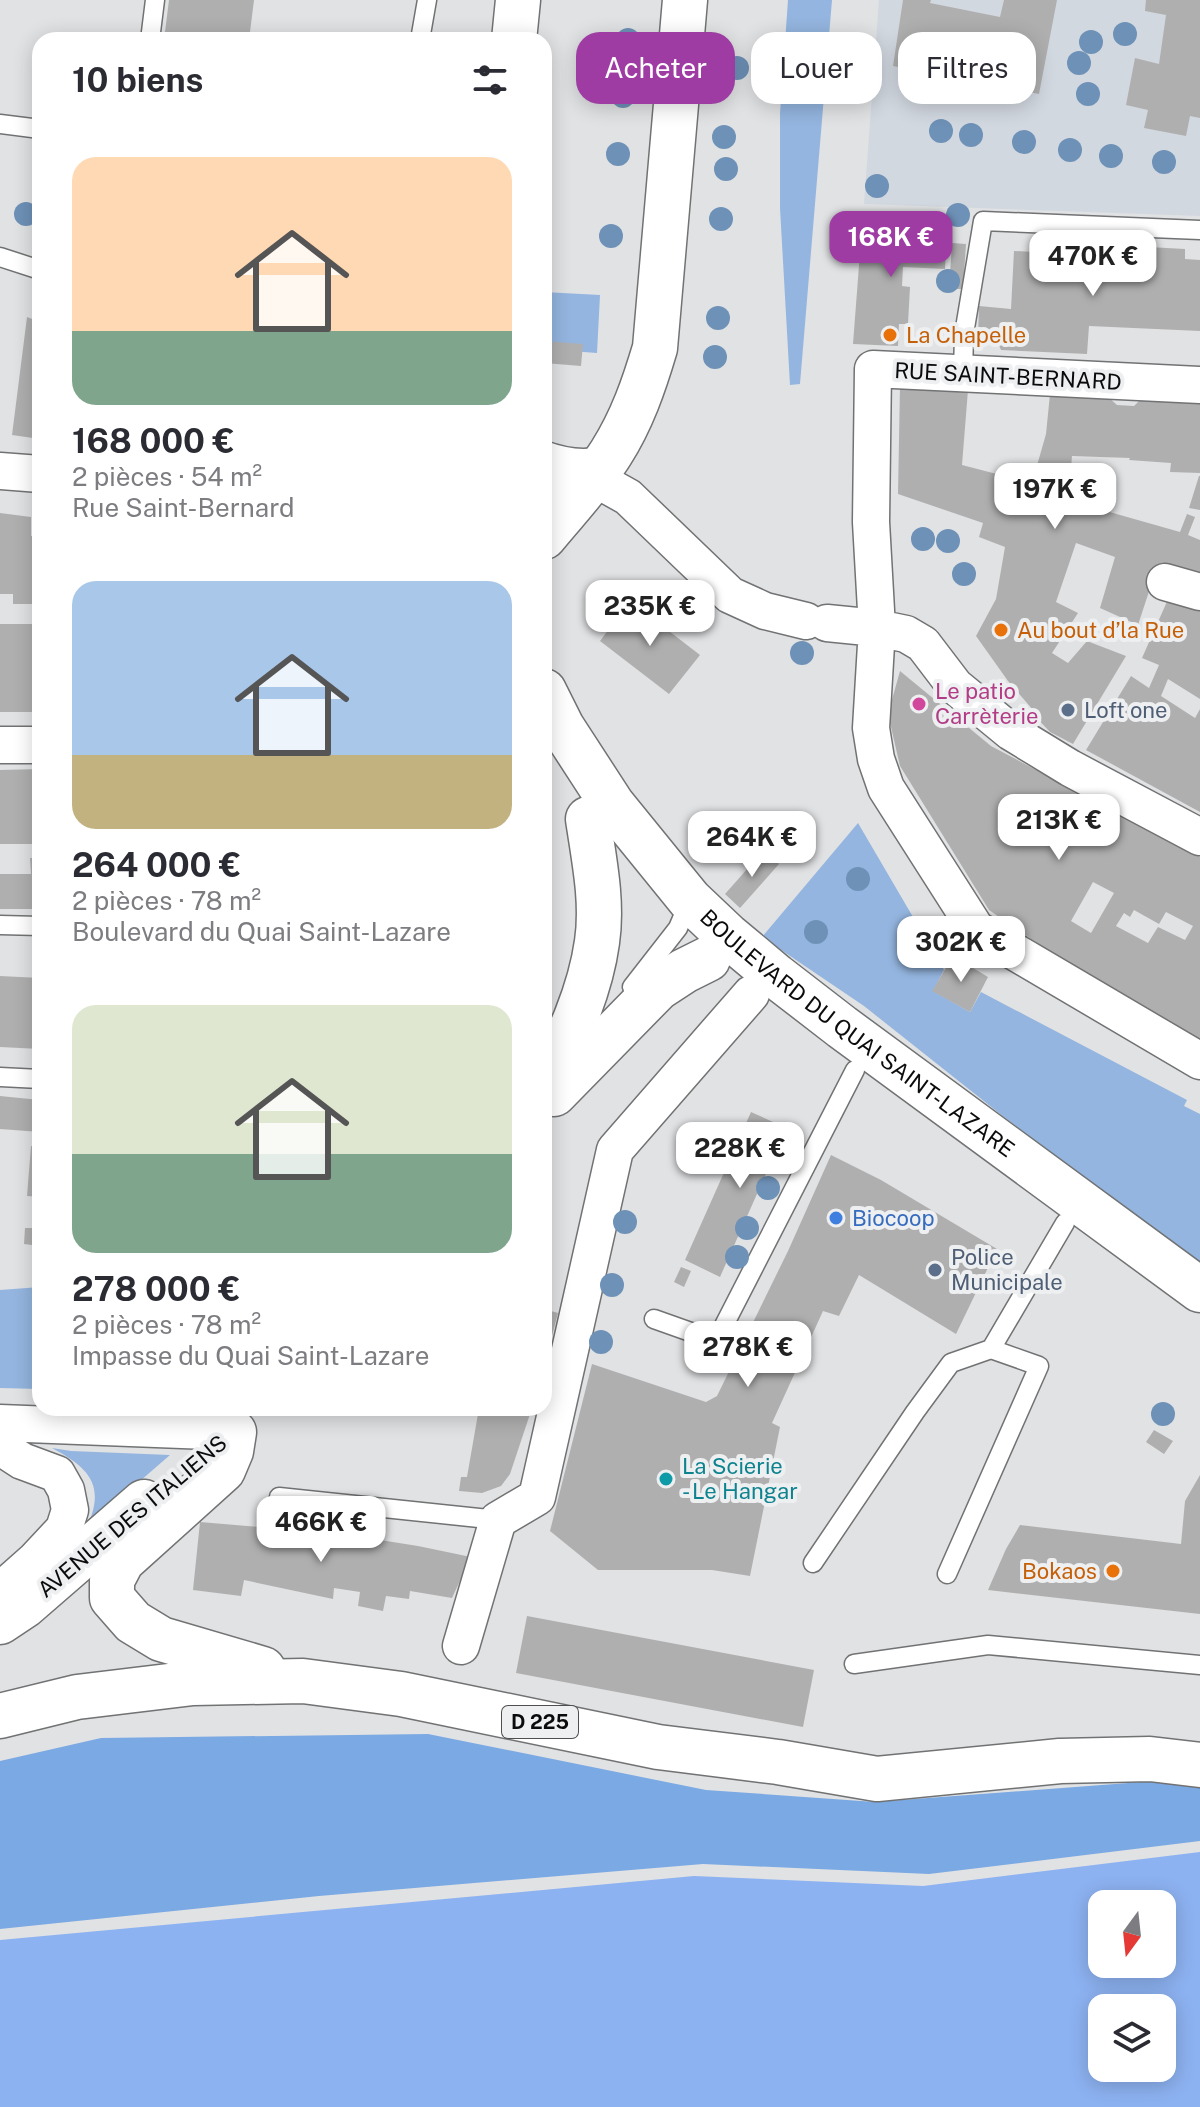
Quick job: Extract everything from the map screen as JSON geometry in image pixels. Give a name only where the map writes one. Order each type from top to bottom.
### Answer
[{"type":"main road","points":[[515,32],[518,0]]},
{"type":"main road","points":[[552,527],[603,465],[642,391],[655,348],[685,0]]},
{"type":"main road","points":[[552,481],[565,482],[603,465]]},
{"type":"main road","name":"BOULEVARD DU QUAI SAINT-LAZARE","points":[[552,724],[612,804],[684,914],[708,959],[751,994],[1200,1323]]},
{"type":"main road","name":"BOULEVARD DU QUAI SAINT-LAZARE","points":[[552,726],[588,819],[684,914],[727,935],[842,1027],[1200,1290]]},
{"type":"main road","points":[[552,1069],[570,1032],[590,977],[597,940],[598,906],[588,819]]},
{"type":"main road","points":[[552,1094],[658,988],[708,959]]},
{"type":"main road","points":[[247,1420],[223,1470],[122,1561],[112,1580],[112,1598],[133,1622],[161,1639],[303,1681]]},
{"type":"main road","name":"AVENUE DES ITALIENS","points":[[0,1622],[24,1606],[166,1483],[247,1420]]},
{"type":"main road","name":"D 225","points":[[0,1716],[77,1697],[193,1683],[303,1681],[401,1694],[658,1747],[778,1762],[877,1779],[1060,1761],[1150,1759],[1200,1765]]},
{"type":"main road","points":[[778,1762],[882,1756],[1072,1737],[1200,1741]]},
{"type":"street","name":"RUE SAINT-BERNARD","points":[[877,628],[871,522],[873,369],[1200,385]]},
{"type":"street","points":[[603,465],[628,497],[730,595],[765,611],[817,622],[906,634],[923,644],[955,686],[1011,732],[1070,768],[1200,837]]},
{"type":"street","points":[[0,471],[32,473]]},
{"type":"street","points":[[1165,582],[1200,592]]},
{"type":"street","points":[[877,628],[871,728],[876,759],[886,788],[976,929],[1200,1061]]},
{"type":"street","points":[[0,745],[32,745]]},
{"type":"street","points":[[461,1646],[498,1520],[537,1497],[615,1150],[751,994]]},
{"type":"street","points":[[0,1423],[247,1420]]},
{"type":"street","points":[[0,1447],[22,1461],[57,1474],[66,1490],[70,1510],[64,1529],[0,1591]]},
{"type":"lane","points":[[151,32],[155,0]]},
{"type":"lane","points":[[421,32],[427,0]]},
{"type":"lane","points":[[0,124],[32,128]]},
{"type":"lane","points":[[963,374],[964,334],[983,221],[1200,230]]},
{"type":"lane","points":[[0,257],[32,267]]},
{"type":"lane","points":[[552,453],[565,457],[594,458],[603,465]]},
{"type":"lane","points":[[552,1091],[684,914]]},
{"type":"lane","points":[[0,925],[32,926]]},
{"type":"lane","points":[[654,1319],[716,1341],[855,1070]]},
{"type":"lane","points":[[0,1077],[32,1079]]},
{"type":"lane","points":[[991,1349],[1065,1223]]},
{"type":"lane","points":[[813,1563],[951,1363],[991,1349],[1039,1366],[947,1574]]},
{"type":"lane","points":[[279,1497],[498,1520]]},
{"type":"lane","points":[[854,1664],[988,1645],[1200,1665]]},
{"type":"shaded area","points":[[788,0],[832,0],[829,32],[786,32]]},
{"type":"shaded area","points":[[879,0],[1200,0],[1200,216],[864,204],[871,104],[882,104],[882,32],[877,32]]},
{"type":"shaded area","points":[[781,104],[823,104],[800,384],[790,385],[780,208]]},
{"type":"shaded area","points":[[552,292],[600,295],[597,353],[552,350]]},
{"type":"shaded area","points":[[858,823],[944,970],[933,991],[970,1012],[981,992],[1187,1100],[1184,1106],[1200,1114],[1200,1265],[1004,1117],[864,1006],[762,937]]},
{"type":"shaded area","points":[[32,1288],[32,1389],[0,1388],[0,1290]]},
{"type":"shaded area","points":[[52,1448],[170,1455],[87,1527],[95,1500],[90,1479],[76,1463]]},
{"type":"shaded area","points":[[428,1734],[706,1790],[875,1802],[1181,1779],[1200,1784],[1200,1841],[929,1874],[703,1864],[319,1896],[0,1929],[0,1761],[101,1738]]},
{"type":"shaded area","points":[[1200,1852],[1200,2107],[0,2107],[0,1940],[694,1876],[923,1886]]},
{"type":"building","points":[[169,0],[254,0],[250,32],[165,32]]},
{"type":"building","points":[[903,0],[931,0],[930,3],[1000,17],[1004,0],[1057,0],[1039,94],[1036,93],[1036,32],[898,32]]},
{"type":"building","points":[[1146,0],[1200,0],[1200,118],[1190,116],[1186,136],[1144,128],[1148,110],[1126,105],[1135,58],[1159,64],[1166,15],[1145,11]]},
{"type":"building","points":[[898,33],[898,67],[893,66]]},
{"type":"building","points":[[862,226],[947,231],[945,269],[903,267],[902,286],[910,287],[908,324],[899,324],[898,346],[853,344]]},
{"type":"building","points":[[952,243],[966,244],[963,289],[949,289]]},
{"type":"building","points":[[1130,246],[1185,249],[1185,259],[1200,260],[1200,331],[1089,326],[1087,354],[1001,350],[998,343],[978,339],[979,306],[1011,309],[1014,251],[1129,257]]},
{"type":"building","points":[[27,317],[32,319],[32,438],[12,435]]},
{"type":"building","points":[[552,342],[583,344],[581,366],[552,364]]},
{"type":"building","points":[[900,386],[968,390],[962,465],[1032,483],[1046,434],[1050,394],[1107,396],[1117,405],[1134,406],[1143,397],[1200,400],[1200,473],[1170,472],[1171,463],[1072,456],[1071,468],[1101,476],[1092,507],[1180,532],[1187,514],[1195,517],[1188,535],[1200,540],[1200,585],[1156,570],[1138,625],[1100,608],[1115,557],[1076,543],[1056,602],[1078,613],[1052,653],[1068,663],[1087,641],[1126,656],[1073,744],[1050,732],[1031,712],[1033,710],[976,636],[996,599],[1005,547],[979,537],[983,523],[898,494]]},
{"type":"building","points":[[1200,476],[1200,510],[1189,508]]},
{"type":"building","points":[[0,513],[31,517],[32,604],[13,604],[13,594],[0,594]]},
{"type":"building","points":[[1169,597],[1200,606],[1200,699],[1168,679],[1161,696],[1195,718],[1200,709],[1200,812],[1086,750],[1131,676],[1149,688],[1159,665],[1142,658]]},
{"type":"building","points":[[630,601],[700,655],[669,694],[600,641]]},
{"type":"building","points":[[0,624],[32,624],[32,712],[0,712]]},
{"type":"building","points":[[900,671],[991,746],[1200,857],[1200,1040],[1148,1013],[989,910],[900,766],[888,714]],"holes":[[[1093,882],[1114,893],[1091,933],[1071,921]],[[1134,910],[1159,924],[1166,912],[1193,926],[1185,940],[1158,927],[1148,943],[1116,926],[1124,913],[1130,917]]]},
{"type":"building","points":[[32,769],[32,844],[0,844],[0,770]]},
{"type":"building","points":[[764,850],[779,864],[740,908],[725,894]]},
{"type":"building","points":[[32,858],[32,909],[0,909],[0,874],[31,874]]},
{"type":"building","points":[[953,956],[988,977],[970,1012],[932,991]]},
{"type":"building","points":[[0,976],[32,978],[32,1049],[0,1047]]},
{"type":"building","points":[[0,1096],[32,1099],[32,1131],[0,1129]]},
{"type":"building","points":[[751,1112],[802,1135],[789,1166],[773,1158],[720,1277],[685,1260]]},
{"type":"building","points":[[31,1146],[32,1196],[27,1196]]},
{"type":"building","points":[[831,1155],[881,1180],[997,1249],[956,1334],[859,1275],[839,1316],[823,1311],[772,1423],[780,1427],[750,1576],[712,1570],[598,1570],[550,1531],[592,1364],[706,1402],[717,1396]]},
{"type":"building","points":[[25,1228],[32,1228],[32,1245],[24,1244]]},
{"type":"building","points":[[681,1267],[691,1271],[684,1287],[674,1282]]},
{"type":"building","points":[[552,1311],[558,1313],[552,1336]]},
{"type":"building","points":[[478,1416],[529,1416],[510,1474],[501,1486],[482,1493],[459,1491],[461,1477],[467,1477]]},
{"type":"building","points":[[1154,1430],[1173,1441],[1164,1454],[1146,1442]]},
{"type":"building","points":[[1200,1475],[1200,1614],[988,1590],[1020,1525],[1181,1544],[1185,1501]]},
{"type":"building","points":[[200,1522],[342,1534],[471,1557],[452,1598],[410,1591],[409,1599],[386,1596],[383,1611],[358,1606],[360,1592],[334,1588],[333,1599],[244,1580],[241,1596],[193,1590]]},
{"type":"building","points":[[527,1616],[814,1670],[803,1727],[516,1673]]},
{"type":"place","name":"La Chapelle","points":[[890,335]]},
{"type":"place","name":"Au bout d’la Rue","points":[[1001,630]]},
{"type":"place","name":"Le patio Carrèterie","points":[[919,704]]},
{"type":"place","name":"Loft one","points":[[1068,710]]},
{"type":"place","name":"Biocoop","points":[[836,1218]]},
{"type":"place","name":"Police Municipale","points":[[935,1270]]},
{"type":"place","name":"La Scierie - Le Hangar","points":[[666,1479]]},
{"type":"place","name":"Bokaos","points":[[1113,1571]]}]
